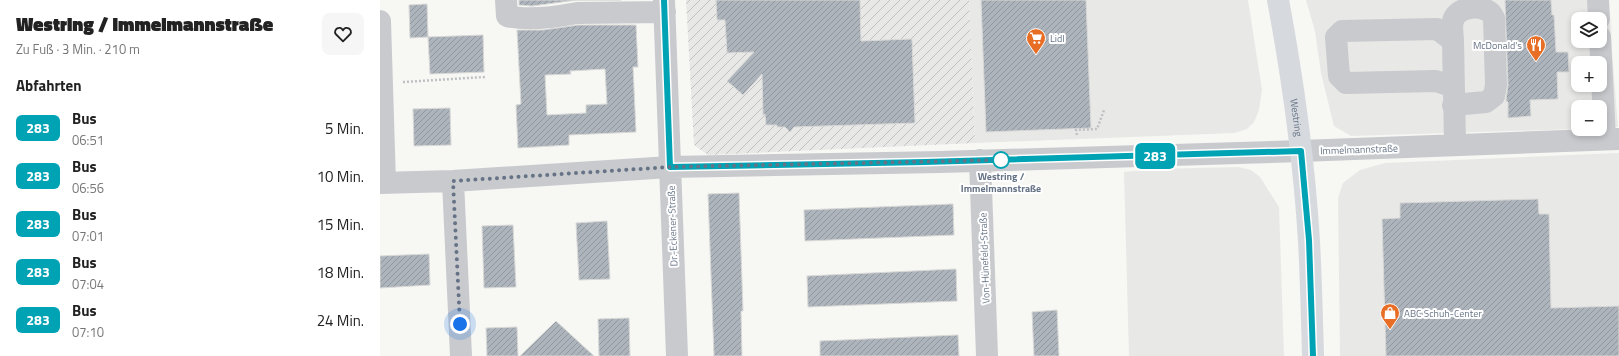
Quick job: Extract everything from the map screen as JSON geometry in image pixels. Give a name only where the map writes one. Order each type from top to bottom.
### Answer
[{"type":"main road","name":"Westring","points":[[1278,0],[1291,70],[1301,151],[1309,240],[1313,356]]},
{"type":"street","points":[[506,0],[507,16],[516,18],[563,16],[577,13],[664,6]]},
{"type":"street","points":[[1598,0],[1599,12]]},
{"type":"street","name":"Dr.-Eckener-Straße","points":[[664,6],[676,356]]},
{"type":"street","points":[[1453,40],[1437,29],[1342,31],[1336,37],[1339,76],[1346,83],[1436,81],[1453,96],[1486,102],[1494,96],[1496,85],[1494,18],[1490,11],[1481,8],[1466,9],[1456,14],[1453,22],[1453,40],[1453,96],[1455,145]]},
{"type":"street","points":[[380,21],[383,183]]},
{"type":"street","points":[[1601,48],[1612,139]]},
{"type":"street","name":"Immelmannstraße","points":[[383,183],[453,181],[670,167],[1301,151],[1612,139]]},
{"type":"street","name":"Von-Hünefeld-Straße","points":[[980,160],[987,356]]},
{"type":"street","points":[[453,181],[461,356]]},
{"type":"path","points":[[382,83],[485,77]]},
{"type":"path","points":[[1076,130],[1098,129],[1104,110]]},
{"type":"shaded area","points":[[686,0],[969,0],[975,143],[708,155],[694,145]]},
{"type":"shaded area","points":[[969,0],[1248,0],[1262,90],[1259,110],[1254,122],[1247,129],[1234,133],[975,143]]},
{"type":"shaded area","points":[[1306,0],[1608,0],[1618,127],[1607,128],[1607,100],[1571,100],[1571,129],[1351,136],[1334,126],[1321,73],[1315,31]]},
{"type":"shaded area","points":[[1619,153],[1619,356],[1340,356],[1338,198],[1343,183],[1360,170],[1385,163]]},
{"type":"shaded area","points":[[1238,167],[1251,170],[1260,177],[1279,207],[1284,356],[1129,356],[1124,172],[1154,169]]},
{"type":"building","points":[[519,0],[577,0],[532,6],[519,5]]},
{"type":"building","points":[[716,0],[860,0],[861,41],[912,39],[915,123],[794,127],[790,132],[785,127],[766,125],[765,114],[763,115],[762,74],[743,95],[727,81],[754,52],[727,53],[725,20],[717,20]]},
{"type":"building","name":"Lidl","points":[[981,0],[1086,0],[1091,128],[986,132]]},
{"type":"building","name":"McDonald's","points":[[1505,0],[1551,0],[1552,15],[1554,15],[1556,52],[1568,52],[1569,72],[1557,72],[1558,99],[1530,100],[1531,116],[1508,118],[1508,102],[1506,101],[1508,85]]},
{"type":"building","points":[[427,4],[428,37],[410,38],[409,5]]},
{"type":"building","points":[[578,25],[636,25],[638,67],[633,67],[636,132],[569,135],[569,145],[518,148],[516,105],[521,104],[517,30],[543,30]],"holes":[[[605,69],[607,104],[586,105],[586,113],[547,115],[545,75],[571,74],[570,71]]]},
{"type":"building","points":[[483,35],[484,72],[430,74],[428,37]]},
{"type":"building","points":[[450,108],[451,145],[414,146],[413,109]]},
{"type":"building","points":[[739,193],[743,311],[741,311],[742,356],[714,356],[708,194]]},
{"type":"building","points":[[1538,199],[1539,214],[1549,214],[1551,308],[1619,306],[1619,356],[1386,356],[1382,219],[1400,218],[1400,203]]},
{"type":"building","points":[[953,204],[954,235],[805,241],[804,210]]},
{"type":"building","points":[[607,221],[610,279],[579,280],[576,223]]},
{"type":"building","points":[[513,225],[516,287],[484,288],[482,226]]},
{"type":"building","points":[[429,254],[430,285],[380,288],[380,256]]},
{"type":"building","points":[[956,269],[957,301],[808,307],[807,276]]},
{"type":"building","points":[[1057,310],[1059,356],[1034,356],[1032,312]]},
{"type":"building","points":[[629,318],[630,356],[599,356],[598,319]]},
{"type":"building","points":[[556,321],[594,356],[520,356]]},
{"type":"building","points":[[517,327],[518,356],[487,356],[486,328]]},
{"type":"building","points":[[958,335],[959,356],[820,356],[820,341]]},
{"type":"bus line","name":"283","points":[[664,0],[670,167],[925,162],[1301,151],[1309,240],[1312,292],[1313,356]]},
{"type":"place","name":"Lidl","points":[[1036,55]]},
{"type":"place","name":"McDonald's","points":[[1536,62]]},
{"type":"place","name":"Westring / Immelmannstraße","points":[[1001,160]]},
{"type":"place","name":"ABC Schuh-Center","points":[[1390,330]]},
{"type":"route","points":[[460,324],[453,181],[670,167],[1001,160]]}]
